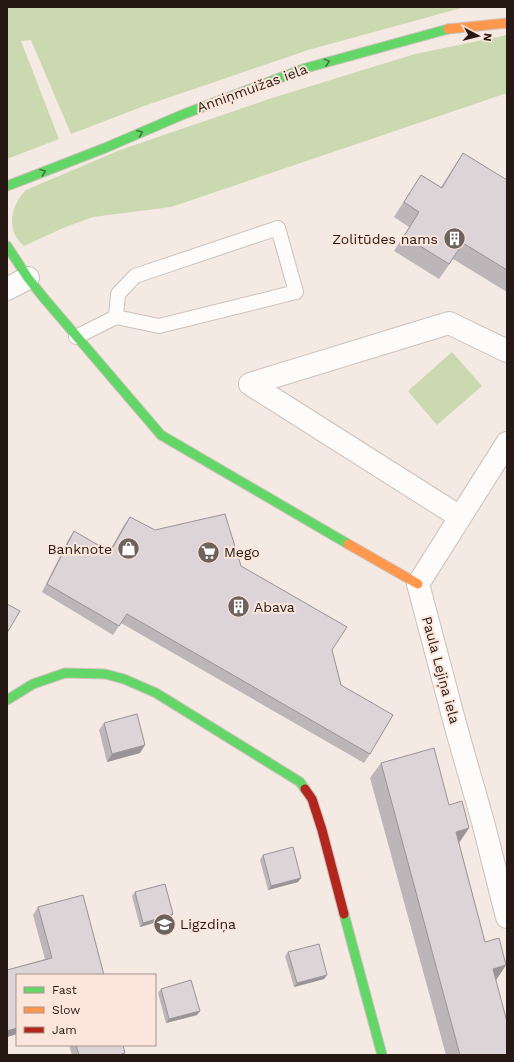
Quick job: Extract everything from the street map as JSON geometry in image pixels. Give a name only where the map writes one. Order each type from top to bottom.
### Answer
[{"type":"street","name":"Anniņmuižas iela","points":[[7,186],[105,148],[184,114],[306,68],[453,28],[507,23]]},
{"type":"street","points":[[7,246],[28,278],[76,337],[161,435],[418,584],[507,443]]},
{"type":"street","points":[[7,289],[28,278]]},
{"type":"street","points":[[460,518],[250,384],[449,323],[507,351]]},
{"type":"street","name":"Paula Lejiņa iela","points":[[418,584],[483,822],[507,917]]},
{"type":"street","points":[[7,700],[33,684],[65,673],[105,674],[124,679],[156,692],[300,782],[312,800],[322,830],[382,1055]]},
{"type":"lane","points":[[76,337],[116,317],[159,326],[296,292],[278,228],[135,276],[118,294],[116,317]]},
{"type":"green space","points":[[7,7],[465,7],[308,50],[144,106],[71,134],[31,40],[21,41],[59,139],[7,159]]},
{"type":"green space","points":[[507,35],[507,93],[171,207],[93,217],[63,228],[24,246],[14,233],[12,218],[14,210],[21,196],[26,190],[120,150],[269,99],[415,54]]},
{"type":"green space","points":[[452,352],[482,386],[437,425],[408,391]]},
{"type":"building","name":"Zolitūdes nams","points":[[463,153],[507,180],[507,270],[463,243],[449,264],[404,236],[419,212],[404,202],[421,175],[442,188]]},
{"type":"building","points":[[225,514],[241,566],[347,627],[332,650],[341,685],[393,715],[370,754],[127,614],[119,626],[47,584],[74,531],[110,552],[130,517],[155,530]]},
{"type":"building","points":[[7,604],[20,611],[7,633]]},
{"type":"building","points":[[137,714],[145,745],[112,754],[104,723]]},
{"type":"building","points":[[434,748],[449,805],[462,801],[469,828],[456,832],[485,942],[499,938],[506,965],[493,969],[507,1022],[507,1055],[460,1055],[381,763]]},
{"type":"building","points":[[293,847],[301,878],[271,886],[263,855]]},
{"type":"building","points":[[165,884],[173,914],[143,923],[135,892]]},
{"type":"building","points":[[83,895],[104,974],[16,974],[16,1028],[7,1031],[7,970],[52,958],[38,907]]},
{"type":"building","points":[[319,944],[327,975],[297,983],[288,952]]},
{"type":"building","points":[[191,980],[200,1011],[169,1019],[161,989]]},
{"type":"building","points":[[76,1046],[123,1046],[125,1053],[119,1055],[79,1055]]},
{"type":"traffic: fast","points":[[7,186],[105,148],[184,114],[306,68],[448,29]]},
{"type":"traffic: fast","points":[[7,246],[28,278],[43,297],[161,435],[348,544]]},
{"type":"traffic: fast","points":[[7,700],[33,684],[65,673],[105,674],[124,679],[156,693],[300,782],[305,789]]},
{"type":"traffic: fast","points":[[344,914],[382,1055]]},
{"type":"traffic: slow","points":[[448,29],[507,23]]},
{"type":"traffic: slow","points":[[348,544],[418,584]]},
{"type":"traffic: jam","points":[[305,789],[312,799],[322,830],[344,914]]},
{"type":"place","name":"Zolitūdes nams","points":[[454,239]]},
{"type":"place","name":"Banknote","points":[[128,549]]},
{"type":"place","name":"Mego","points":[[208,552]]},
{"type":"place","name":"Abava","points":[[239,607]]},
{"type":"place","name":"Ligzdiņa","points":[[164,924]]}]
